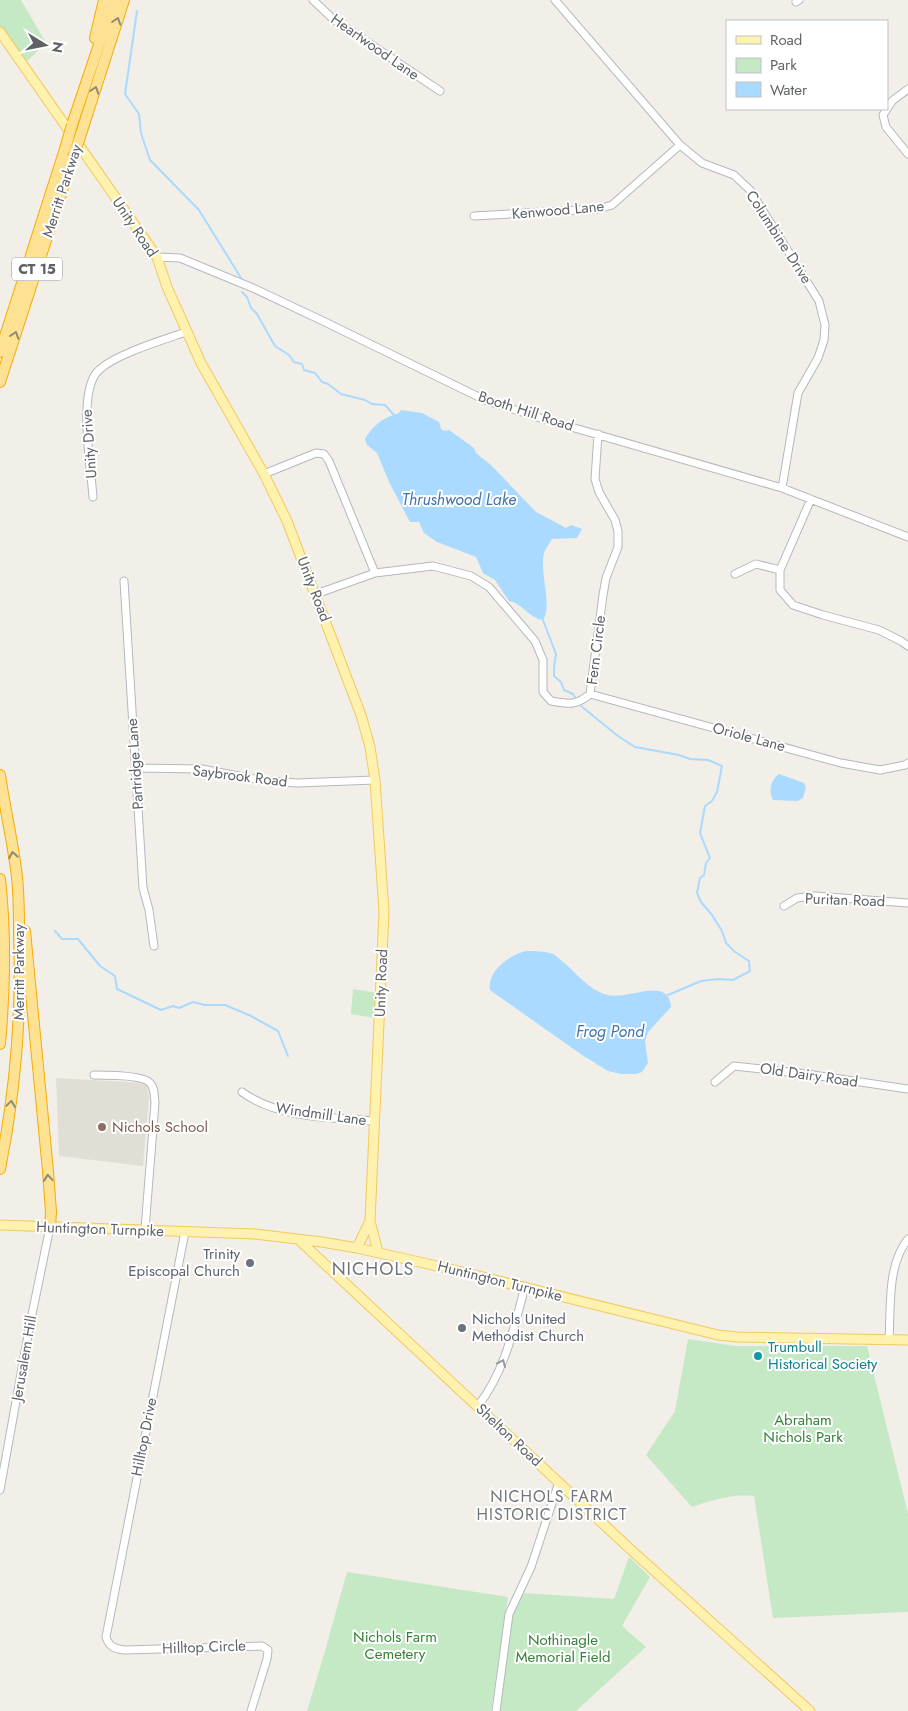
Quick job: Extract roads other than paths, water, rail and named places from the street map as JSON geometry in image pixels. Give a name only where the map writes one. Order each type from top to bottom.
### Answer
[{"type":"highway","points":[[82,96],[104,0]]},
{"type":"highway","name":"Merritt Parkway","points":[[0,352],[114,0]]},
{"type":"highway","name":"Merritt Parkway","points":[[0,382],[124,0]]},
{"type":"highway","name":"Merritt Parkway","points":[[0,775],[17,878],[21,984],[20,1026],[12,1103],[0,1169]]},
{"type":"highway","points":[[17,878],[24,917],[31,988],[48,1171],[51,1212],[50,1227]]},
{"type":"highway","name":"Merritt Parkway","points":[[0,879],[4,914],[4,994],[0,1044]]},
{"type":"main road","name":"Unity Road","points":[[0,32],[157,257],[186,332],[201,363],[264,474],[287,521],[361,716],[370,747],[376,780],[384,912],[370,1221],[378,1252]]},
{"type":"main road","name":"Unity Road","points":[[357,1248],[370,1221]]},
{"type":"main road","name":"Huntington Turnpike","points":[[0,1225],[255,1234],[299,1239],[378,1252],[525,1286],[718,1335],[736,1337],[908,1340]]},
{"type":"main road","name":"Shelton Road","points":[[299,1239],[742,1652],[810,1711]]},
{"type":"street","name":"Heartwood Lane","points":[[314,0],[333,20],[440,92]]},
{"type":"street","name":"Columbine Drive","points":[[555,0],[680,146],[702,163],[734,175],[750,190],[819,301],[825,325],[824,340],[818,358],[798,394],[782,488]]},
{"type":"street","points":[[888,107],[892,101],[908,89]]},
{"type":"street","points":[[886,110],[883,115],[886,127],[908,154]]},
{"type":"street","name":"Kenwood Lane","points":[[474,216],[598,209],[612,205],[680,146]]},
{"type":"street","name":"Booth Hill Road","points":[[157,257],[180,258],[253,288],[485,400],[540,418],[782,488],[908,537]]},
{"type":"street","name":"Unity Drive","points":[[93,497],[86,404],[90,383],[98,370],[113,360],[186,332]]},
{"type":"street","name":"Fern Circle","points":[[316,594],[375,573],[433,566],[471,576],[489,587],[535,641],[543,660],[543,692],[551,701],[571,705],[582,701],[590,694],[602,595],[606,578],[618,547],[618,531],[615,520],[599,492],[595,479],[598,434]]},
{"type":"street","points":[[264,474],[316,452],[324,454],[329,461],[375,573]]},
{"type":"street","points":[[811,499],[780,570],[780,590],[793,605],[879,630],[908,646]]},
{"type":"street","points":[[735,574],[756,564],[780,570]]},
{"type":"street","name":"Partridge Lane","points":[[124,580],[143,888],[149,910],[154,946]]},
{"type":"street","name":"Oriole Lane","points":[[590,694],[841,763],[880,770],[908,763]]},
{"type":"street","name":"Saybrook Road","points":[[135,768],[202,769],[260,780],[298,783],[376,780]]},
{"type":"street","name":"Puritan Road","points":[[784,906],[797,898],[815,896],[908,903]]},
{"type":"street","name":"Old Dairy Road","points":[[715,1082],[734,1066],[806,1074],[908,1089]]},
{"type":"street","points":[[94,1076],[147,1080],[151,1083],[154,1090],[155,1102],[145,1229]]},
{"type":"street","name":"Windmill Lane","points":[[242,1092],[256,1102],[275,1109],[300,1114],[374,1122]]},
{"type":"street","name":"Jerusalem Hill","points":[[0,1490],[30,1324],[50,1227]]},
{"type":"street","name":"Hilltop Drive","points":[[108,1643],[106,1632],[185,1232]]},
{"type":"street","points":[[889,1340],[894,1268],[902,1247],[908,1239]]},
{"type":"street","points":[[478,1406],[494,1381],[507,1351],[525,1286]]},
{"type":"street","points":[[496,1711],[509,1614],[531,1567],[559,1482]]},
{"type":"street","name":"Hilltop Circle","points":[[108,1643],[113,1648],[132,1650],[262,1646],[268,1650],[267,1659],[251,1711]]},
{"type":"water","name":"Thrushwood Lake","points":[[401,410],[422,413],[439,422],[441,429],[449,430],[474,448],[476,453],[491,465],[536,512],[566,528],[571,525],[582,529],[577,538],[552,539],[545,551],[543,570],[547,606],[543,620],[538,619],[514,602],[509,601],[495,580],[483,573],[476,557],[437,542],[424,533],[419,522],[410,522],[390,484],[377,453],[367,445],[365,439],[379,422],[399,413]]},
{"type":"water","points":[[779,774],[804,783],[806,788],[803,798],[798,801],[773,800],[771,786]]},
{"type":"water","name":"Frog Pond","points":[[526,951],[554,955],[601,993],[617,996],[656,990],[663,992],[669,998],[671,1007],[648,1032],[645,1041],[648,1063],[642,1072],[621,1074],[608,1071],[582,1055],[490,990],[492,976],[496,970],[506,960]]},
{"type":"waterway","points":[[137,11],[125,94],[139,114],[141,133],[150,160],[199,210],[241,278]]},
{"type":"waterway","points":[[242,292],[247,297],[251,308],[257,314],[275,346],[289,355],[294,362],[302,364],[304,370],[315,373],[322,382],[328,384],[341,394],[365,400],[372,404],[385,405],[394,415]]},
{"type":"waterway","points":[[543,620],[556,654],[554,676],[561,682],[564,690],[573,694],[576,699]]},
{"type":"waterway","points":[[581,706],[618,736],[635,747],[679,755],[690,759],[708,760],[722,766],[717,792],[712,801],[705,806],[700,833],[710,858],[706,863],[704,875],[700,878],[697,893],[701,902],[722,931],[726,943],[735,952],[749,961],[750,971],[733,980],[701,981],[668,995]]},
{"type":"waterway","points":[[55,931],[62,939],[78,939],[100,966],[115,976],[117,989],[161,1010],[173,1006],[179,1008],[193,1002],[205,1005],[225,1005],[249,1015],[278,1031],[288,1056]]},
{"type":"place","name":"Nichols School","points":[[102,1127]]},
{"type":"place","name":"Trinity Episcopal Church","points":[[250,1263]]},
{"type":"place","name":"Nichols United Methodist Church","points":[[462,1328]]},
{"type":"place","name":"Trumbull Historical Society","points":[[758,1356]]},
{"type":"district","name":"NICHOLS","points":[[373,1269]]},
{"type":"district","name":"NICHOLS FARM HISTORIC DISTRICT","points":[[552,1505]]},
{"type":"park label","name":"Abraham Nichols Park","points":[[803,1428]]},
{"type":"park label","name":"Nichols Farm Cemetery","points":[[395,1646]]},
{"type":"park label","name":"Nothinagle Memorial Field","points":[[563,1648]]}]
